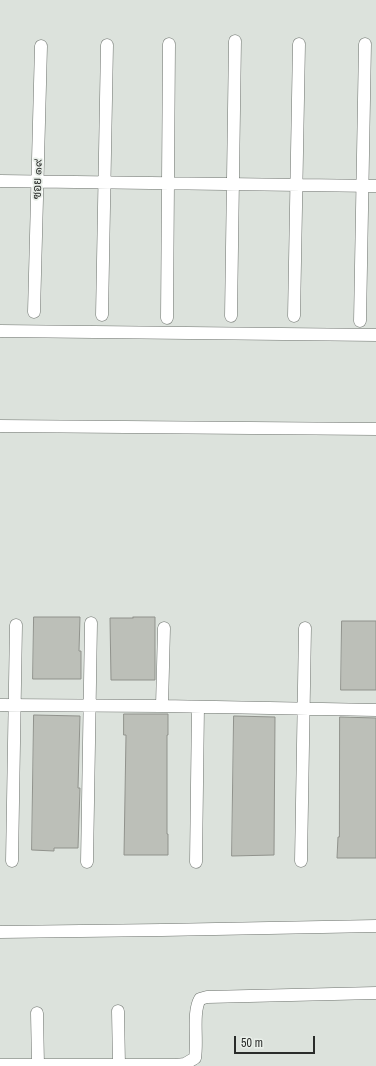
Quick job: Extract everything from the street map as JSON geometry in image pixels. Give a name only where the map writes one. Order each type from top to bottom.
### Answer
[{"type":"street","points":[[231,316],[235,41]]},
{"type":"street","points":[[167,318],[169,44]]},
{"type":"street","points":[[294,316],[299,44]]},
{"type":"street","points":[[360,321],[365,44]]},
{"type":"street","points":[[102,315],[106,45]]},
{"type":"street","name":"ซอย ๑๙","points":[[34,312],[41,46]]},
{"type":"street","points":[[0,181],[376,186]]},
{"type":"street","points":[[0,331],[376,335]]},
{"type":"street","points":[[0,426],[376,429]]},
{"type":"street","points":[[87,862],[91,623]]},
{"type":"street","points":[[12,860],[16,625]]},
{"type":"street","points":[[162,706],[164,628]]},
{"type":"street","points":[[301,861],[305,628]]},
{"type":"street","points":[[0,705],[376,710]]},
{"type":"street","points":[[196,862],[198,707]]},
{"type":"street","points":[[0,932],[376,926]]},
{"type":"street","points":[[0,1065],[185,1064],[195,1058],[197,1047],[196,1006],[200,999],[207,997],[376,993]]},
{"type":"street","points":[[118,1011],[119,1065]]},
{"type":"street","points":[[37,1013],[38,1064]]},
{"type":"building","points":[[34,617],[80,617],[79,651],[81,651],[81,679],[33,679]]},
{"type":"building","points":[[155,617],[155,680],[111,680],[110,618]]},
{"type":"building","points":[[342,621],[376,621],[376,690],[341,690]]},
{"type":"building","points":[[124,714],[168,714],[168,855],[124,855],[126,735],[124,735]]},
{"type":"building","points":[[34,715],[80,716],[78,848],[54,848],[54,851],[32,850]]},
{"type":"building","points":[[234,716],[275,717],[274,855],[232,856]]},
{"type":"building","points":[[340,717],[376,718],[376,858],[337,858],[339,837]]}]
